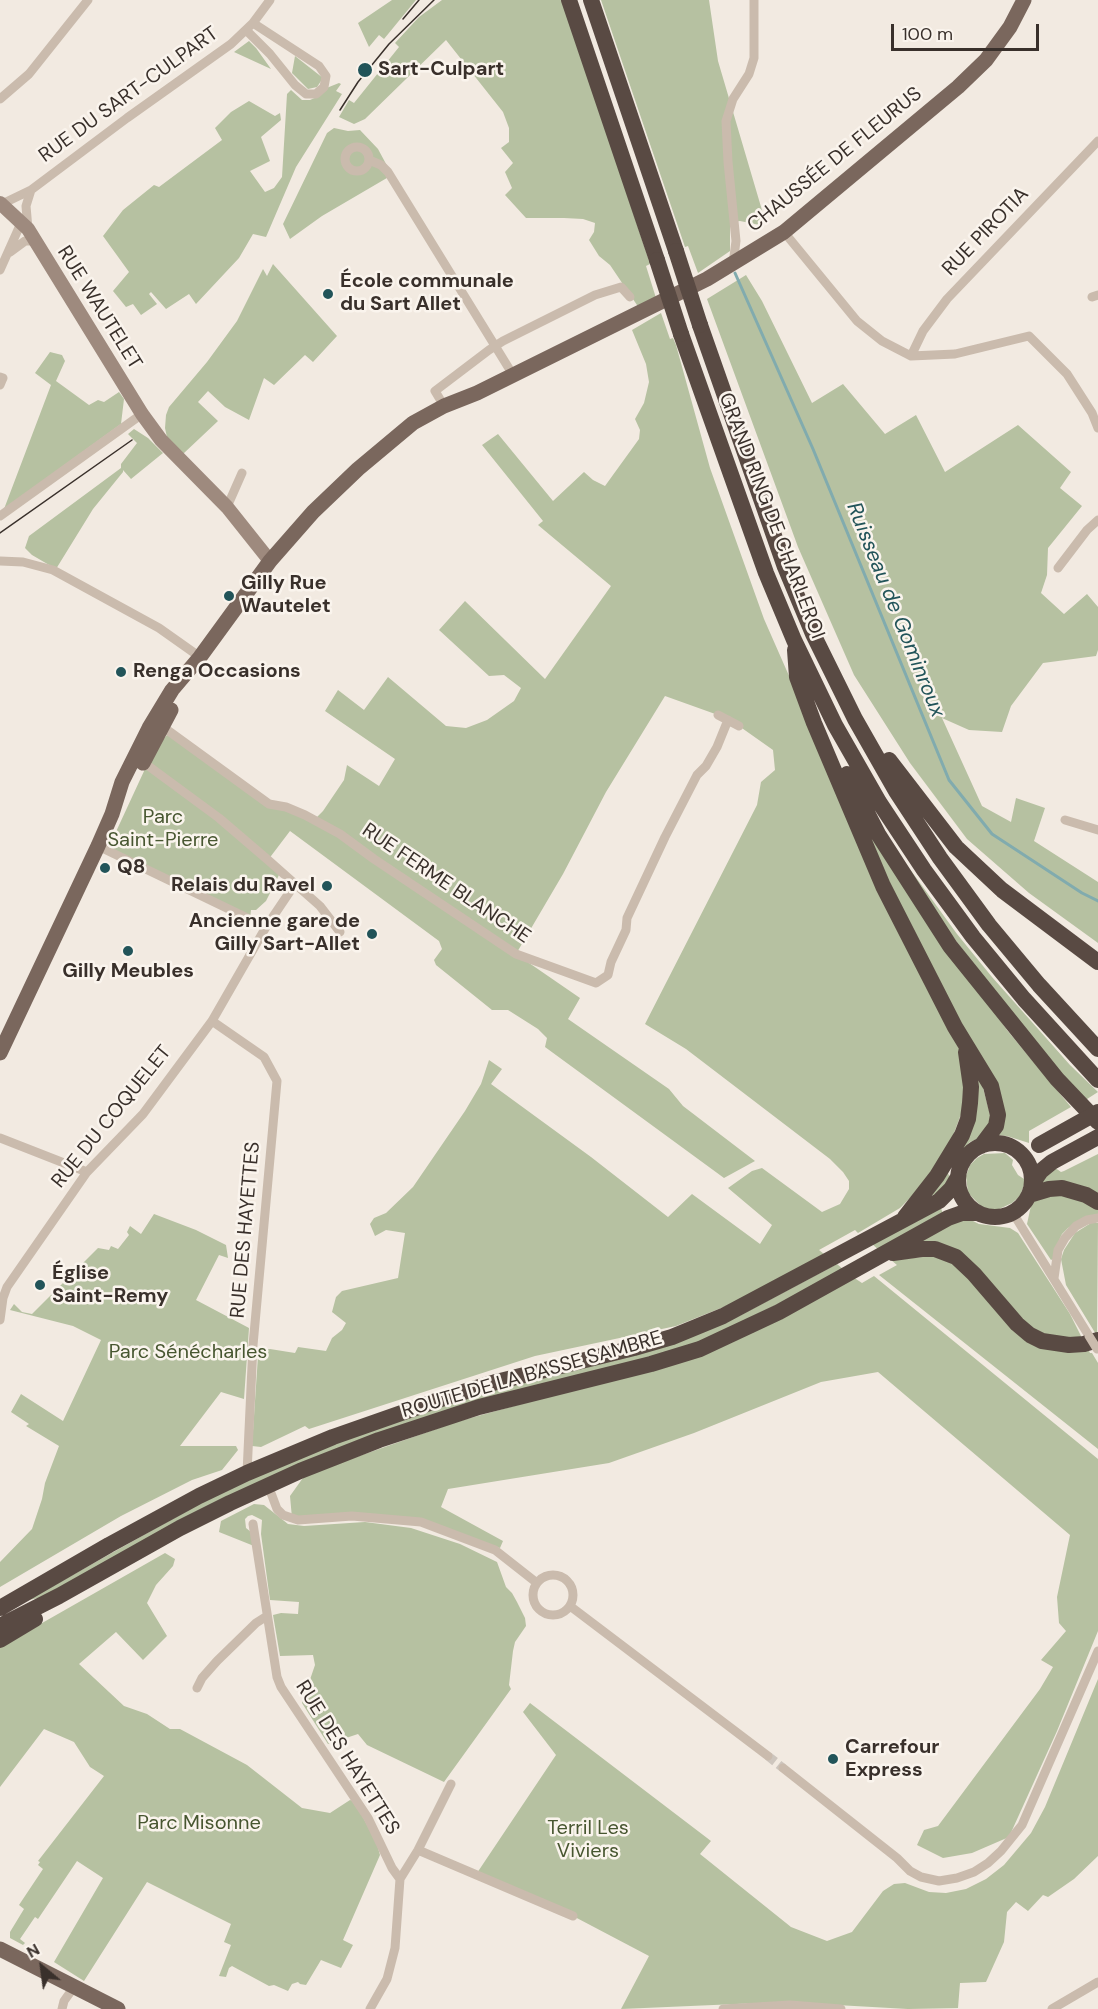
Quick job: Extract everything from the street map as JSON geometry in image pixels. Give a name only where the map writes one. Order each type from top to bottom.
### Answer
[{"type":"highway","name":"GRAND RING DE CHARLEROI","points":[[569,0],[740,503],[794,640],[835,725],[879,802],[924,870],[973,937],[1024,999],[1098,1080]]},
{"type":"highway","name":"GRAND RING DE CHARLEROI","points":[[591,0],[700,325],[785,567],[813,634],[855,718],[896,791],[940,858],[989,925],[1039,985],[1098,1049]]},
{"type":"highway","points":[[794,640],[797,677],[814,723],[884,885],[965,1045],[991,1086],[998,1115],[996,1126],[981,1146]]},
{"type":"highway","points":[[797,677],[878,834],[950,946],[1028,1044],[1098,1122]]},
{"type":"highway","points":[[855,718],[875,736],[892,764],[956,848],[1002,890],[1098,962]]},
{"type":"highway","points":[[901,1222],[937,1176],[954,1150],[965,1127],[971,1087],[965,1045]]},
{"type":"highway","points":[[1017,1150],[1039,1144],[1098,1112]]},
{"type":"highway","points":[[1030,1190],[1029,1165],[1017,1150],[996,1143],[981,1146],[972,1151],[965,1158],[958,1177],[958,1188],[962,1198],[969,1206],[977,1213],[988,1217],[1000,1217],[1013,1213],[1024,1203],[1041,1171],[1052,1162],[1098,1137]]},
{"type":"highway","name":"ROUTE DE LA BASSE SAMBRE","points":[[0,1608],[152,1521],[247,1473],[333,1437],[496,1382],[672,1337],[723,1316],[939,1201],[951,1189],[958,1177]]},
{"type":"highway","points":[[1030,1190],[1062,1188],[1086,1195],[1098,1203]]},
{"type":"highway","name":"ROUTE DE LA BASSE SAMBRE","points":[[0,1626],[180,1528],[268,1485],[352,1450],[479,1407],[651,1364],[700,1349],[779,1312],[948,1218],[962,1213],[977,1213]]},
{"type":"highway","points":[[883,1254],[922,1249],[946,1252],[956,1257],[974,1274],[1017,1324],[1030,1335],[1042,1341],[1062,1344],[1096,1344]]},
{"type":"highway","points":[[0,1596],[86,1558]]},
{"type":"highway","points":[[0,1640],[66,1600],[110,1567]]},
{"type":"main road","name":"CHAUSSÉE DE FLEURUS","points":[[112,814],[143,762],[172,690],[200,657],[270,561],[313,512],[380,451],[413,423],[444,406],[477,393],[707,279],[784,232],[958,87],[986,60],[1010,27],[1024,0]]},
{"type":"main road","name":"CHAUSSÉE DE FLEURUS","points":[[380,451],[442,417],[477,393]]},
{"type":"main road","name":"CHAUSSÉE DE FLEURUS","points":[[0,1053],[98,846],[112,814],[122,782],[158,723]]},
{"type":"main road","points":[[0,1949],[118,2009]]},
{"type":"street","points":[[0,99],[29,74],[88,0]]},
{"type":"street","name":"RUE DU SART-CULPART","points":[[1,203],[31,190],[231,44],[270,0]]},
{"type":"street","points":[[733,264],[736,241],[726,121],[733,99],[749,74],[754,58],[754,0]]},
{"type":"street","points":[[249,26],[319,66],[326,76],[324,87],[316,94],[306,94],[295,85],[249,26]]},
{"type":"street","name":"RUE PIROTIA","points":[[911,356],[923,331],[947,299],[1098,141]]},
{"type":"street","points":[[369,160],[381,165],[388,172],[513,375]]},
{"type":"street","points":[[8,254],[25,241],[28,231],[26,206],[31,190]]},
{"type":"street","name":"RUE WAUTELET","points":[[1,203],[28,231],[142,414],[161,440],[227,507]]},
{"type":"street","points":[[0,270],[8,254],[28,231]]},
{"type":"street","points":[[784,232],[857,321],[882,341],[911,356],[955,354],[1029,336],[1067,375],[1092,413],[1098,428]]},
{"type":"street","points":[[444,406],[435,391],[503,341],[595,295],[621,287],[630,297]]},
{"type":"street","points":[[0,377],[3,378],[0,385]]},
{"type":"street","points":[[0,516],[142,414]]},
{"type":"street","points":[[242,473],[227,507],[270,561]]},
{"type":"street","points":[[1058,568],[1087,530],[1098,520]]},
{"type":"street","points":[[1,560],[23,562],[53,570],[159,628],[200,657]]},
{"type":"street","points":[[718,715],[740,726]]},
{"type":"street","name":"RUE FERME BLANCHE","points":[[158,723],[268,804],[286,807],[340,834],[516,954],[596,983],[608,975],[626,930],[627,918],[646,877],[697,775],[706,766],[728,720]]},
{"type":"street","points":[[143,762],[219,818],[320,906],[340,932]]},
{"type":"street","points":[[1065,820],[1098,830]]},
{"type":"street","points":[[98,846],[266,927]]},
{"type":"street","name":"RUE DU COQUELET","points":[[0,1320],[4,1286],[87,1172],[143,1114],[212,1021],[266,927],[295,884]]},
{"type":"street","name":"RUE DES HAYETTES","points":[[212,1021],[264,1057],[275,1075],[278,1088],[253,1345],[247,1473]]},
{"type":"street","points":[[0,1137],[87,1172]]},
{"type":"street","points":[[1013,1213],[1096,1344]]},
{"type":"street","points":[[1054,1278],[1058,1250],[1065,1238],[1076,1226],[1087,1220],[1098,1218]]},
{"type":"street","points":[[268,1485],[277,1509],[283,1515],[298,1520],[352,1516],[421,1522],[495,1550],[537,1583]]},
{"type":"street","name":"RUE DES HAYETTES","points":[[253,1524],[280,1687],[368,1818],[392,1868],[400,1879]]},
{"type":"street","points":[[548,1575],[562,1576],[572,1586],[573,1599],[570,1606],[554,1614],[542,1611],[535,1601],[534,1589],[537,1583],[548,1575]]},
{"type":"street","points":[[570,1606],[768,1756]]},
{"type":"street","points":[[197,1688],[202,1677],[217,1661],[256,1623],[267,1616]]},
{"type":"street","points":[[783,1768],[921,1877],[939,1881],[974,1872],[1001,1851],[1022,1825],[1098,1651]]},
{"type":"street","points":[[370,2009],[387,1979],[395,1948],[400,1879],[418,1850],[451,1784]]},
{"type":"street","points":[[418,1850],[573,1916]]},
{"type":"street","points":[[1052,2009],[1098,1982]]},
{"type":"street","points":[[62,2009],[74,1987]]},
{"type":"street","points":[[723,2009],[790,2005],[841,2009]]},
{"type":"green space","points":[[392,0],[416,0],[384,39],[379,35],[369,47],[358,23]]},
{"type":"green space","points":[[442,0],[563,0],[650,264],[646,266],[656,298],[639,308],[610,265],[599,256],[589,240],[594,232],[595,223],[583,219],[526,218],[505,195],[512,188],[505,172],[513,163],[501,148],[509,142],[509,128],[503,112],[446,40],[365,119],[354,124],[339,117],[349,100],[354,103],[399,47],[395,43],[419,17]]},
{"type":"green space","points":[[601,0],[709,0],[718,61],[764,217],[760,225],[740,221],[730,222],[730,251],[698,273],[688,246],[685,247]]},
{"type":"green space","points":[[249,41],[256,48],[271,69],[234,52]]},
{"type":"green space","points":[[295,56],[323,78],[317,87],[308,89],[292,73]]},
{"type":"green space","points":[[341,84],[336,91],[342,94],[296,167],[266,237],[253,234],[239,258],[196,304],[189,294],[166,309],[151,292],[149,294],[157,304],[141,315],[133,304],[126,307],[113,291],[129,272],[103,236],[123,210],[154,185],[159,187],[222,140],[215,128],[231,112],[249,101],[275,116],[280,113],[281,120],[261,137],[270,161],[250,171],[265,192],[274,188],[282,177],[287,94],[291,90],[302,100],[310,100],[319,96],[324,89]]},
{"type":"green space","points":[[334,128],[348,131],[360,130],[378,149],[392,175],[322,216],[290,239],[283,224],[327,133]]},
{"type":"green space","points":[[273,264],[337,336],[313,362],[305,355],[274,385],[264,378],[249,420],[225,407],[208,391],[198,402],[218,421],[183,454],[168,442],[165,428],[169,407],[207,362],[237,321],[263,269],[267,276]]},
{"type":"green space","points":[[746,275],[762,301],[812,403],[843,384],[885,434],[916,415],[945,472],[1018,425],[1071,472],[1060,488],[1082,506],[1048,548],[1047,575],[1041,593],[1064,614],[1087,594],[1098,607],[1096,656],[1043,663],[1011,706],[1002,732],[969,730],[942,718],[982,806],[1011,822],[1016,798],[1045,808],[1034,841],[1098,882],[1098,943],[1029,893],[967,839],[910,763],[854,675],[798,547],[707,299]]},
{"type":"green space","name":"Parc Saint-Pierre","points":[[661,313],[670,339],[673,338],[676,345],[710,468],[764,619],[830,769],[964,1059],[962,1120],[948,1151],[915,1193],[900,1208],[858,1233],[855,1230],[819,1250],[824,1254],[736,1302],[676,1326],[535,1356],[309,1429],[305,1426],[261,1447],[252,1446],[258,1356],[261,1350],[295,1353],[298,1347],[326,1351],[332,1338],[342,1330],[346,1323],[332,1312],[336,1297],[342,1291],[398,1278],[405,1233],[386,1230],[375,1236],[370,1224],[374,1218],[386,1213],[413,1187],[465,1111],[481,1084],[489,1060],[502,1069],[491,1084],[668,1217],[692,1194],[760,1244],[772,1225],[728,1188],[752,1171],[762,1168],[822,1212],[840,1204],[849,1189],[849,1181],[830,1159],[686,1049],[645,1024],[757,805],[761,782],[775,770],[773,750],[739,726],[718,715],[665,696],[606,792],[563,874],[516,954],[580,998],[568,1019],[669,1089],[683,1106],[755,1161],[724,1178],[545,1047],[547,1038],[538,1029],[508,1010],[492,1010],[436,965],[434,960],[442,949],[439,941],[290,831],[268,860],[280,873],[266,901],[256,910],[251,910],[250,919],[108,849],[145,769],[170,731],[259,799],[316,818],[344,780],[347,765],[379,786],[395,759],[325,711],[338,690],[364,710],[388,677],[446,726],[466,728],[487,720],[514,701],[521,688],[504,675],[489,676],[439,630],[465,601],[545,679],[611,586],[538,525],[543,521],[482,445],[498,434],[553,501],[584,472],[605,486],[639,439],[640,430],[635,419],[644,403],[649,382],[646,364],[632,330]]},
{"type":"green space","points":[[50,352],[62,355],[65,361],[56,381],[89,405],[98,400],[104,402],[119,392],[124,399],[121,424],[4,509],[51,385],[35,373]]},
{"type":"green space","points":[[134,429],[148,438],[163,453],[131,479],[123,470],[93,509],[56,569],[32,555],[25,548],[29,536],[121,468],[121,464],[137,443],[128,434]]},
{"type":"green space","points":[[865,826],[1007,1030],[1071,1107],[1029,1131],[1029,1143],[1007,1136],[994,1135],[1001,1121],[907,925]]},
{"type":"green space","points":[[883,832],[957,934],[992,977],[1070,1065],[1098,1092],[1084,1101],[1038,1047],[933,911]]},
{"type":"green space","points":[[978,1069],[990,1114],[990,1123],[980,1138],[970,1142],[958,1155],[948,1173],[950,1178],[942,1190],[930,1197]]},
{"type":"green space","points":[[1005,1153],[1013,1160],[1012,1165],[1018,1175],[1024,1179],[1024,1185],[1020,1196],[1012,1203],[997,1210],[987,1209],[968,1193],[966,1176],[970,1165],[977,1158],[984,1154]]},
{"type":"green space","points":[[1098,1154],[1098,1197],[1042,1183],[1045,1175],[1054,1167],[1061,1172]]},
{"type":"green space","points":[[1053,1191],[1098,1204],[1098,1215],[1068,1228],[1062,1234],[1051,1260],[1027,1224],[1032,1201]]},
{"type":"green space","points":[[940,1205],[943,1214],[880,1251],[872,1244]]},
{"type":"green space","name":"Parc Sénécharles","points":[[154,1214],[196,1230],[226,1245],[228,1258],[219,1255],[196,1300],[249,1328],[244,1399],[221,1392],[180,1446],[236,1446],[238,1450],[222,1470],[192,1480],[121,1516],[0,1587],[0,1562],[32,1529],[45,1483],[59,1446],[26,1426],[29,1424],[11,1412],[21,1394],[63,1421],[101,1340],[73,1326],[10,1310],[14,1304],[22,1312],[32,1314],[98,1248],[109,1250],[111,1246],[118,1249],[129,1235],[127,1232],[130,1226],[141,1234]]},
{"type":"green space","points":[[969,1219],[979,1224],[1010,1228],[1018,1233],[1070,1314],[1083,1340],[1063,1343],[1026,1328],[983,1278],[920,1239],[947,1222]]},
{"type":"green space","points":[[1091,1223],[1098,1223],[1097,1336],[1066,1285],[1061,1259],[1075,1233]]},
{"type":"green space","points":[[934,1256],[956,1264],[1025,1338],[1088,1349],[1092,1353],[1098,1363],[1098,1449],[879,1275],[897,1265],[891,1260]]},
{"type":"green space","points":[[837,1264],[844,1270],[835,1276],[686,1349],[448,1411],[39,1598],[28,1600],[240,1481],[388,1422],[739,1316]]},
{"type":"green space","points":[[874,1276],[1098,1459],[1098,1631],[1057,1731],[1009,1837],[972,1853],[943,1858],[917,1845],[924,1830],[938,1826],[1040,1689],[1053,1667],[1041,1660],[1066,1631],[1059,1623],[1057,1597],[1070,1535],[878,1372],[821,1382],[694,1433],[609,1463],[448,1489],[441,1507],[503,1541],[500,1548],[404,1521],[292,1518],[290,1496],[305,1475],[456,1422],[699,1355],[853,1277],[862,1283]]},
{"type":"green space","points":[[254,1504],[264,1505],[288,1524],[304,1526],[365,1522],[411,1528],[460,1544],[497,1562],[506,1587],[512,1593],[525,1618],[526,1626],[515,1642],[509,1685],[511,1689],[444,1782],[367,1745],[358,1734],[328,1744],[302,1703],[315,1665],[313,1655],[280,1656],[273,1615],[298,1614],[299,1602],[270,1600],[261,1534],[262,1520],[252,1515],[245,1519],[246,1528],[251,1532],[254,1546],[219,1532],[221,1521]]},
{"type":"green space","name":"Parc Misonne","points":[[165,1553],[175,1559],[173,1566],[156,1585],[147,1603],[167,1636],[143,1660],[116,1632],[79,1664],[124,1706],[147,1714],[170,1729],[180,1729],[247,1765],[302,1808],[330,1813],[350,1800],[354,1801],[376,1841],[380,1855],[343,1940],[353,1945],[341,1968],[321,1960],[306,1985],[298,1982],[292,1984],[288,1991],[274,1985],[269,1986],[232,1966],[226,1977],[219,1976],[231,1945],[224,1942],[231,1924],[147,1882],[84,1981],[54,1962],[103,1878],[77,1861],[38,1919],[35,1917],[20,1939],[25,1943],[23,1945],[10,1938],[10,1932],[24,1909],[19,1905],[43,1869],[38,1865],[40,1862],[38,1861],[104,1776],[90,1767],[74,1742],[44,1729],[0,1787],[0,1647]]},
{"type":"green space","name":"Terril Les Viviers","points":[[1098,1679],[1098,1856],[1074,1879],[1048,1897],[1043,1895],[1028,1911],[1016,1902],[1007,1912],[1004,1942],[986,1982],[960,1983],[958,2008],[908,2009],[783,2002],[621,2009],[649,1956],[573,1916],[477,1873],[556,1755],[523,1712],[530,1703],[711,1841],[700,1854],[791,1927],[827,1941],[852,1932],[883,1891],[894,1884],[905,1883],[929,1892],[946,1893],[966,1889],[986,1879],[1004,1865],[1031,1833],[1045,1807]]},
{"type":"waterway","name":"Ruisseau de Gominroux","points":[[735,273],[813,449],[949,780],[992,834],[1098,901]]},
{"type":"tunnel","points":[[768,1756],[783,1768]]},
{"type":"tram line","points":[[403,19],[419,0]]},
{"type":"tram line","points":[[340,110],[358,82],[389,44],[434,0]]},
{"type":"tram line","points":[[0,533],[132,440]]},
{"type":"place","name":"Sart-Culpart","points":[[365,70]]},
{"type":"place","name":"École communale du Sart Allet","points":[[328,294]]},
{"type":"place","name":"Gilly Rue Wautelet","points":[[229,596]]},
{"type":"place","name":"Renga Occasions","points":[[121,672]]},
{"type":"place","name":"Q8","points":[[105,868]]},
{"type":"place","name":"Relais du Ravel","points":[[327,886]]},
{"type":"place","name":"Ancienne gare de Gilly Sart-Allet","points":[[372,934]]},
{"type":"place","name":"Gilly Meubles","points":[[128,951]]},
{"type":"place","name":"Église Saint-Remy","points":[[40,1285]]},
{"type":"place","name":"Carrefour Express","points":[[833,1759]]}]
